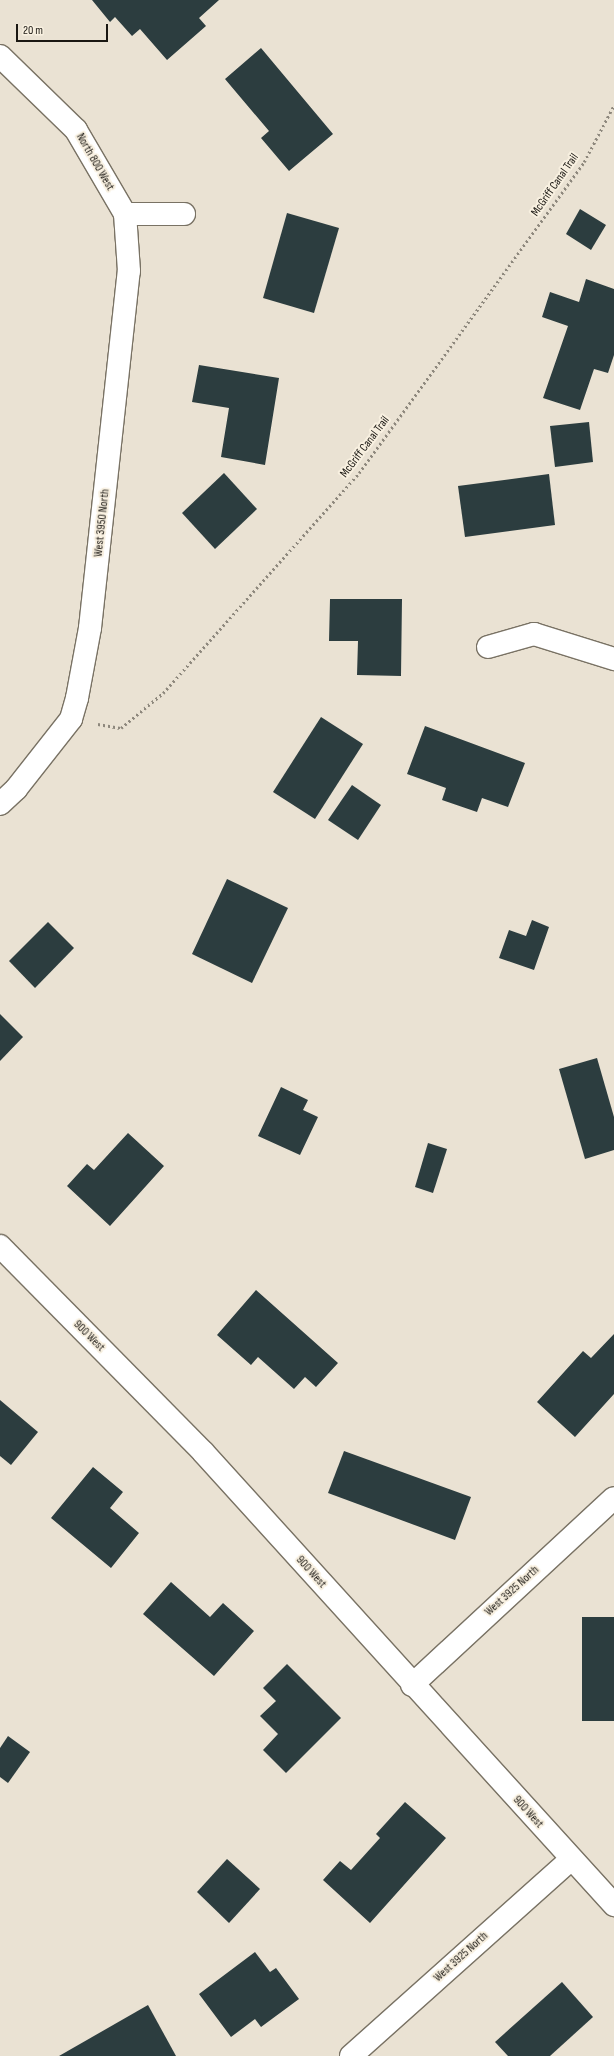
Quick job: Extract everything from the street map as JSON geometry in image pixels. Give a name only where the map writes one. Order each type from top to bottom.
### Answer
[{"type":"street","name":"North 800 West","points":[[0,56],[76,130],[124,214]]},
{"type":"street","points":[[124,214],[184,214]]},
{"type":"street","name":"West 3950 North","points":[[0,804],[16,789],[71,719],[90,628],[129,271],[124,214]]},
{"type":"street","points":[[488,647],[534,634],[614,659]]},
{"type":"street","name":"900 West","points":[[0,1246],[203,1452],[412,1685],[614,1905]]},
{"type":"street","name":"West 3925 North","points":[[412,1685],[614,1498]]},
{"type":"street","name":"West 3925 North","points":[[351,2056],[571,1859]]},
{"type":"path","name":"McGriff Canal Trail","points":[[71,719],[121,728],[163,694],[359,473],[584,162],[614,104]]},
{"type":"building","points":[[92,0],[219,0],[199,18],[206,26],[167,60],[140,29],[132,36],[115,17],[110,22]]},
{"type":"building","points":[[261,48],[333,134],[289,171],[261,138],[269,131],[225,79]]},
{"type":"building","points":[[580,209],[606,225],[591,250],[566,234]]},
{"type":"building","points":[[287,213],[339,228],[314,313],[263,298]]},
{"type":"building","points":[[586,279],[614,289],[614,355],[608,373],[594,369],[580,410],[543,398],[568,326],[542,317],[550,292],[579,302]]},
{"type":"building","points":[[199,365],[279,378],[265,465],[221,457],[229,408],[192,402]]},
{"type":"building","points":[[589,422],[593,462],[555,467],[550,426]]},
{"type":"building","points":[[224,473],[257,509],[215,549],[182,513]]},
{"type":"building","points":[[549,474],[555,525],[465,537],[458,486]]},
{"type":"building","points":[[330,599],[402,599],[401,676],[357,675],[358,641],[329,641]]},
{"type":"building","points":[[321,717],[363,744],[315,819],[273,792]]},
{"type":"building","points":[[425,726],[525,763],[508,807],[482,798],[477,812],[442,800],[446,788],[407,774]]},
{"type":"building","points":[[352,785],[381,805],[358,840],[328,820]]},
{"type":"building","points":[[227,879],[288,908],[252,983],[192,954]]},
{"type":"building","points":[[532,920],[549,927],[534,970],[499,958],[509,930],[526,936]]},
{"type":"building","points":[[48,922],[74,948],[35,988],[9,961]]},
{"type":"building","points":[[0,1014],[23,1037],[0,1061]]},
{"type":"building","points":[[597,1058],[614,1117],[614,1150],[585,1159],[559,1069]]},
{"type":"building","points":[[281,1087],[308,1100],[303,1110],[318,1117],[300,1155],[258,1136]]},
{"type":"building","points":[[128,1133],[164,1166],[110,1226],[67,1186],[87,1164],[94,1170]]},
{"type":"building","points":[[428,1143],[447,1149],[433,1193],[415,1187]]},
{"type":"building","points":[[256,1290],[338,1363],[316,1387],[305,1377],[294,1389],[258,1357],[251,1365],[217,1335]]},
{"type":"building","points":[[614,1334],[614,1394],[575,1437],[537,1402],[583,1351],[591,1358]]},
{"type":"building","points":[[0,1400],[38,1432],[11,1465],[0,1456]]},
{"type":"building","points":[[344,1451],[471,1497],[455,1540],[328,1493]]},
{"type":"building","points":[[93,1467],[123,1492],[110,1508],[139,1533],[111,1568],[51,1518]]},
{"type":"building","points":[[171,1582],[210,1617],[223,1603],[254,1631],[214,1676],[143,1614]]},
{"type":"building","points":[[582,1617],[614,1617],[614,1721],[582,1721]]},
{"type":"building","points":[[287,1664],[341,1718],[286,1773],[263,1750],[278,1734],[260,1716],[276,1701],[263,1688]]},
{"type":"building","points":[[8,1736],[30,1752],[8,1783],[0,1777],[0,1748]]},
{"type":"building","points":[[405,1802],[446,1838],[370,1923],[323,1880],[340,1861],[351,1870],[380,1838],[376,1834]]},
{"type":"building","points":[[227,1859],[260,1889],[229,1923],[197,1892]]},
{"type":"building","points":[[255,1952],[270,1972],[276,1968],[299,1999],[261,2027],[255,2019],[231,2037],[199,1994]]},
{"type":"building","points":[[562,1982],[593,2017],[550,2056],[508,2056],[495,2042]]},
{"type":"building","points":[[148,2005],[176,2056],[59,2056]]}]
